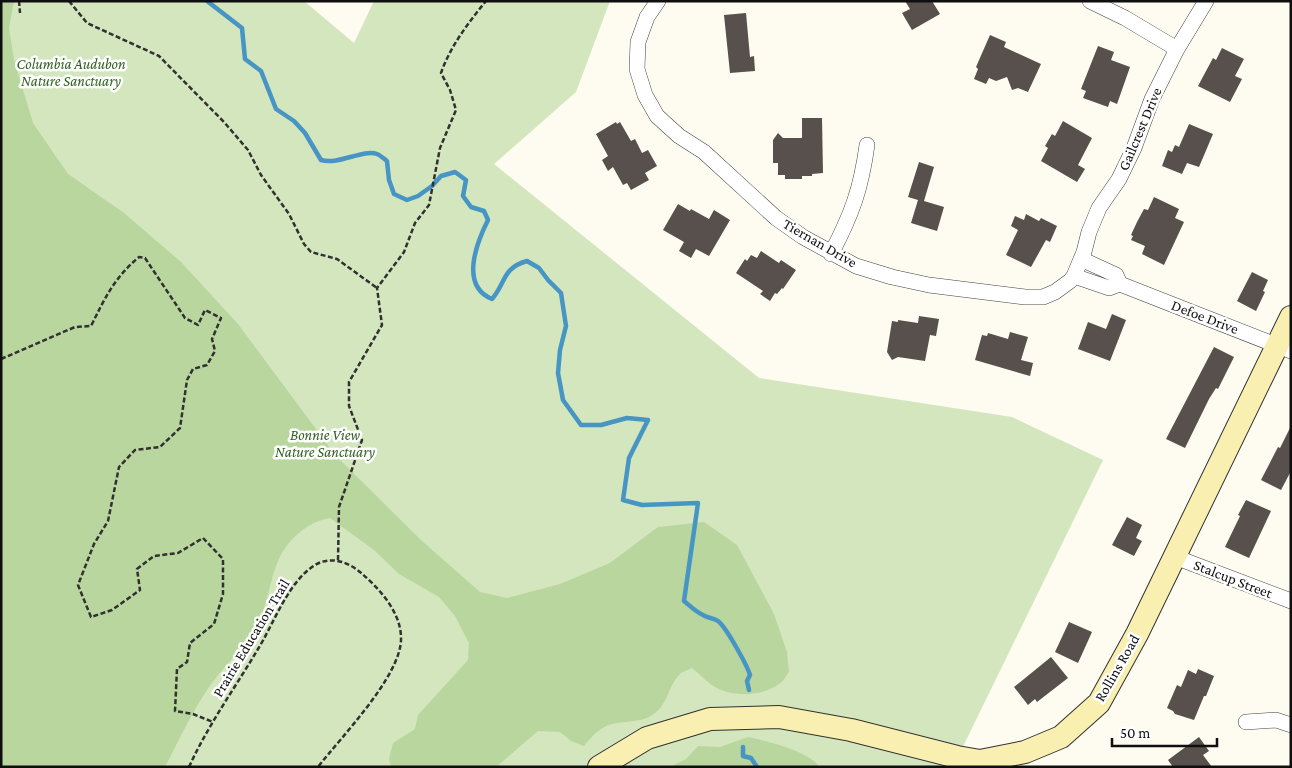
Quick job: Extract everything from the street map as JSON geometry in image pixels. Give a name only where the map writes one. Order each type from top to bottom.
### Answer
[{"type":"street","name":"Tiernan Drive","points":[[658,1],[647,17],[638,42],[637,69],[644,95],[657,116],[679,136],[704,152],[776,218],[803,237],[856,266],[892,277],[929,285],[1025,297],[1042,297],[1055,292],[1074,276],[1081,259]]},
{"type":"street","points":[[1090,1],[1125,18],[1177,49]]},
{"type":"street","name":"Gailcrest Drive","points":[[1081,259],[1099,208],[1119,179],[1134,148],[1152,98],[1177,49],[1206,1]]},
{"type":"street","points":[[831,254],[848,221],[856,200],[867,145]]},
{"type":"street","name":"Defoe Drive","points":[[1081,259],[1116,275],[1120,284]]},
{"type":"street","name":"Defoe Drive","points":[[1074,276],[1109,288],[1120,284],[1284,348]]},
{"type":"street","name":"Rollins Road","points":[[599,767],[647,738],[710,719],[779,717],[851,730],[980,764],[1025,752],[1061,737],[1099,703],[1137,634],[1284,348],[1291,317]]},
{"type":"street","name":"Stalcup Street","points":[[1175,557],[1291,601]]},
{"type":"street","points":[[1246,722],[1276,720],[1291,725]]},
{"type":"path","points":[[18,1],[20,13]]},
{"type":"path","points":[[69,1],[87,23],[158,56],[224,122],[248,150],[261,174],[289,214],[304,244],[311,252],[338,260],[376,288],[382,325],[349,382],[349,406],[362,440],[339,507],[338,560],[352,565],[372,582],[390,604],[397,619],[402,638],[399,654],[392,669],[371,702],[318,767]]},
{"type":"path","points":[[376,288],[404,252],[414,223],[429,204],[440,148],[456,110],[450,90],[441,73],[447,56],[486,1]]},
{"type":"path","points":[[1,358],[75,327],[91,326],[112,285],[126,268],[139,257],[145,258],[185,318],[198,325],[205,310],[221,318],[212,339],[215,351],[207,364],[193,369],[187,380],[180,428],[160,447],[135,450],[119,467],[108,521],[94,544],[78,585],[91,617],[112,610],[140,590],[137,570],[154,556],[178,553],[203,538],[223,560],[223,594],[214,624],[190,643],[187,662],[177,669],[175,711],[193,714],[213,722]]},
{"type":"path","name":"Prairie Education Trail","points":[[189,767],[213,722],[294,587],[313,566],[326,561],[338,560]]},
{"type":"green space","name":"Bonnie View Nature Sanctuary","points":[[1,1],[304,1],[354,43],[374,1],[610,1],[576,92],[494,164],[759,378],[1012,417],[1103,460],[953,767],[1,767]]},
{"type":"green space","points":[[1,1],[14,1],[9,28],[14,60],[33,123],[68,174],[124,213],[181,262],[238,324],[336,456],[422,541],[480,592],[507,598],[560,584],[610,563],[658,527],[704,522],[737,545],[774,614],[787,652],[789,672],[783,680],[765,691],[748,694],[732,693],[714,686],[692,668],[681,673],[676,678],[665,701],[656,712],[644,719],[612,724],[602,728],[584,746],[571,741],[560,732],[538,731],[496,767],[391,767],[389,759],[393,743],[415,729],[418,715],[468,660],[469,643],[455,616],[439,597],[399,574],[374,550],[330,518],[318,521],[302,530],[283,551],[278,560],[256,628],[205,693],[165,767],[1,767]]},
{"type":"green space","points":[[748,737],[797,751],[820,767],[670,767],[686,759],[698,746],[720,747]]},
{"type":"building","points":[[905,1],[932,1],[940,14],[912,30],[902,13],[910,9]]},
{"type":"building","points":[[746,13],[750,57],[754,56],[755,71],[730,73],[724,15]]},
{"type":"building","points":[[990,35],[1006,42],[1004,47],[1041,64],[1028,92],[1018,88],[1012,90],[1007,77],[996,81],[989,78],[986,84],[974,79],[978,69],[976,67]]},
{"type":"building","points":[[1098,46],[1114,52],[1111,60],[1130,67],[1117,104],[1110,101],[1108,107],[1083,98],[1086,91],[1081,89]]},
{"type":"building","points":[[1222,48],[1244,59],[1235,76],[1242,79],[1230,102],[1198,86],[1213,58],[1216,60]]},
{"type":"building","points":[[802,118],[822,118],[823,173],[802,176],[802,179],[785,179],[785,175],[778,175],[778,163],[773,163],[773,140],[778,133],[783,138],[802,138]]},
{"type":"building","points":[[1063,121],[1092,138],[1078,165],[1085,169],[1077,182],[1041,161],[1048,148],[1045,146],[1052,134],[1055,136]]},
{"type":"building","points":[[616,122],[617,124],[620,122],[631,141],[635,139],[642,153],[648,150],[657,166],[645,173],[649,180],[631,190],[627,183],[623,185],[613,167],[608,171],[602,160],[608,156],[596,134]]},
{"type":"building","points":[[1189,124],[1213,134],[1199,167],[1187,163],[1182,174],[1162,166],[1168,150],[1172,152],[1175,145],[1179,147]]},
{"type":"building","points":[[919,162],[934,167],[924,201],[944,207],[937,231],[911,223],[918,200],[908,197]]},
{"type":"building","points":[[1154,197],[1179,209],[1175,218],[1184,222],[1164,265],[1142,254],[1145,246],[1131,240],[1133,236],[1131,235],[1137,222],[1144,209],[1148,210]]},
{"type":"building","points":[[678,204],[709,219],[714,210],[730,220],[709,256],[696,249],[691,258],[679,251],[684,242],[663,230]]},
{"type":"building","points":[[1026,214],[1039,221],[1041,218],[1057,226],[1050,242],[1046,240],[1031,267],[1006,255],[1018,230],[1011,226],[1015,216],[1024,220]]},
{"type":"building","points":[[761,251],[779,263],[781,260],[796,270],[783,289],[777,294],[775,293],[770,301],[760,294],[763,291],[736,273],[745,259],[747,261],[751,255],[757,258]]},
{"type":"building","points":[[1252,272],[1268,280],[1263,291],[1265,292],[1256,311],[1237,301]]},
{"type":"building","points":[[1112,314],[1126,320],[1110,361],[1078,349],[1088,322],[1106,329]]},
{"type":"building","points":[[919,316],[939,319],[936,336],[930,335],[925,361],[898,357],[892,360],[887,352],[892,321],[918,323]]},
{"type":"building","points":[[1010,332],[1028,337],[1021,360],[1033,363],[1030,376],[975,360],[982,335],[987,336],[988,333],[1008,339]]},
{"type":"building","points":[[1214,347],[1234,357],[1218,389],[1216,388],[1209,399],[1185,448],[1166,439]]},
{"type":"building","points":[[1291,426],[1291,471],[1281,490],[1261,480]]},
{"type":"building","points":[[1246,500],[1271,511],[1249,558],[1225,547]]},
{"type":"building","points":[[1127,517],[1142,525],[1136,538],[1142,541],[1134,556],[1112,545]]},
{"type":"building","points":[[1069,622],[1092,632],[1078,663],[1055,652]]},
{"type":"building","points":[[1051,657],[1068,678],[1037,702],[1035,699],[1028,705],[1014,687]]},
{"type":"building","points":[[1198,669],[1214,676],[1194,720],[1175,714],[1167,708],[1177,685],[1181,687],[1188,670],[1196,674]]},
{"type":"building","points":[[1199,737],[1209,751],[1203,755],[1212,767],[1173,767],[1168,760]]},
{"type":"waterway","points":[[207,1],[242,28],[245,59],[261,71],[276,109],[294,121],[305,133],[321,160],[328,161],[371,153],[378,155],[387,161],[389,180],[394,194],[407,200],[418,196],[432,186],[441,176],[455,172],[466,180],[463,196],[471,207],[484,211],[488,220],[479,241],[474,264],[476,285],[482,293],[492,299],[509,272],[519,264],[527,261],[539,268],[561,293],[566,326],[560,350],[558,373],[563,400],[581,425],[601,425],[627,418],[648,420],[629,458],[623,500],[642,505],[698,503],[684,601],[700,614],[715,619],[722,625],[736,646],[748,670],[750,675],[747,681],[749,690]]},
{"type":"waterway","points":[[743,747],[743,756],[751,758],[757,767]]},
{"type":"park label","name":"Columbia Audubon Nature Sanctuary","points":[[71,72]]}]
